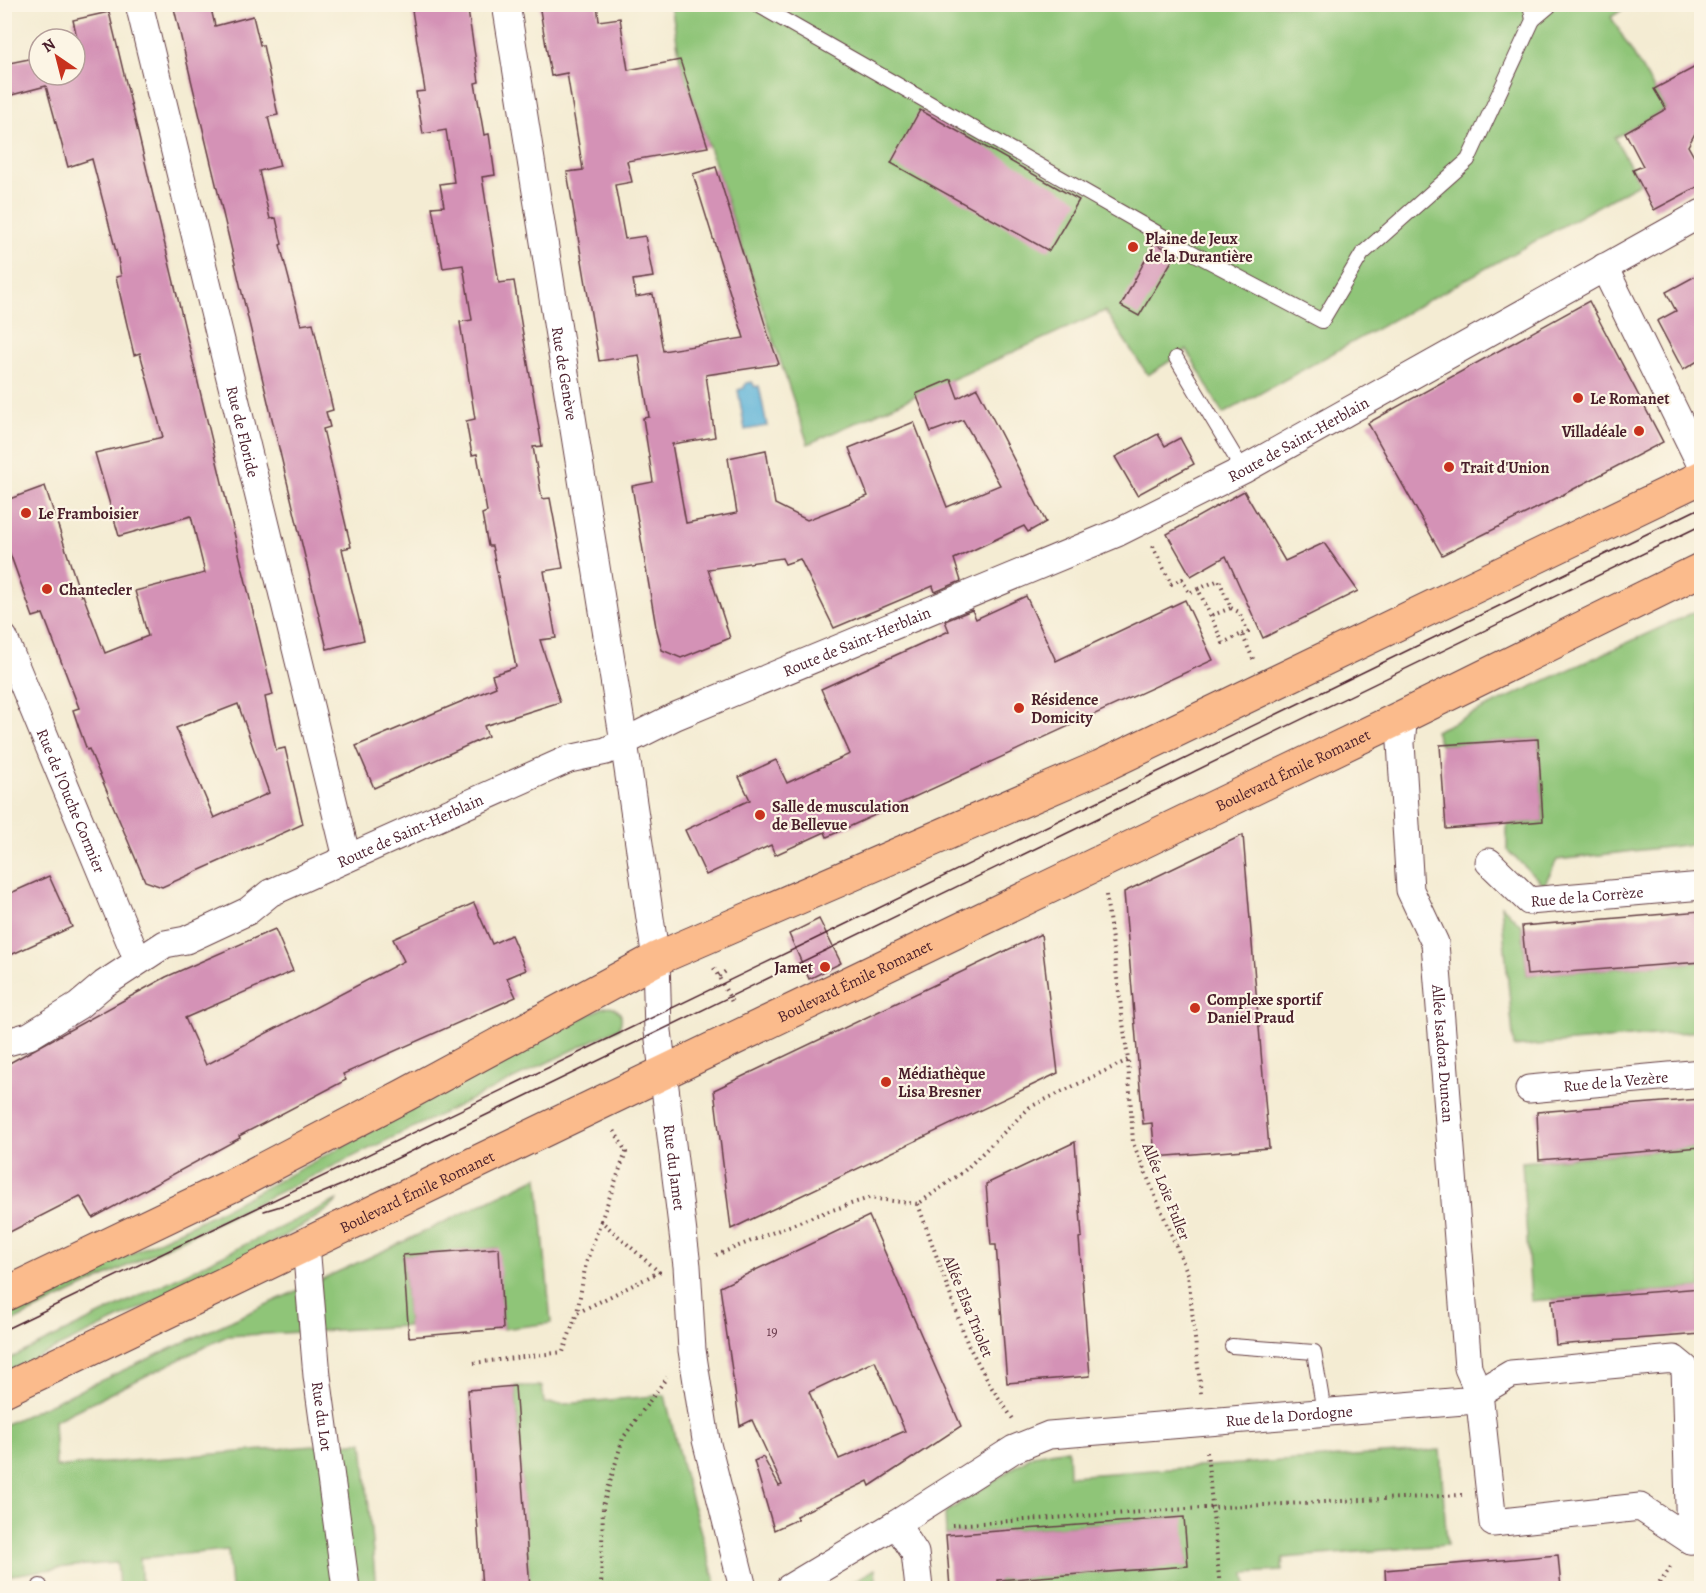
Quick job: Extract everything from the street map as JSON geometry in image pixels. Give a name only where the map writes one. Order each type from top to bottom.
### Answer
[{"type":"main road","points":[[4,1295],[243,1180],[656,959],[1100,766],[1701,477]]},
{"type":"main road","name":"Boulevard Émile Romanet","points":[[4,1390],[1404,716],[1701,569]]},
{"type":"street","name":"Rue de Floride","points":[[139,4],[347,858]]},
{"type":"street","name":"Rue de Genève","points":[[506,4],[624,742]]},
{"type":"street","name":"Route de Saint-Herblain","points":[[4,1043],[29,1036],[78,1006],[104,984],[165,944],[186,940],[248,911],[270,893],[569,759],[606,751],[676,716],[1117,533],[1243,470],[1701,213]]},
{"type":"street","points":[[1604,267],[1701,467]]},
{"type":"street","name":"Rue de l'Ouche Cormier","points":[[4,638],[138,961]]},
{"type":"street","name":"Allée Isadora Duncan","points":[[1404,716],[1401,743],[1410,890],[1435,943],[1468,1368],[1479,1393]]},
{"type":"street","name":"Rue du Jamet","points":[[624,742],[656,959],[661,1072],[687,1266],[692,1350],[706,1440],[743,1588]]},
{"type":"street","name":"Rue de la Corrèze","points":[[1489,862],[1529,901],[1701,886]]},
{"type":"street","name":"Rue de la Vezère","points":[[1529,1089],[1701,1072]]},
{"type":"street","name":"Rue du Lot","points":[[306,1245],[317,1376],[346,1588]]},
{"type":"street","name":"Rue de la Dordogne","points":[[789,1588],[1014,1449],[1049,1435],[1464,1401],[1511,1374],[1674,1359],[1685,1368],[1696,1539]]},
{"type":"street","points":[[1479,1393],[1493,1523],[1640,1507],[1696,1539]]},
{"type":"street","points":[[896,1524],[915,1554],[919,1588]]},
{"type":"lane","points":[[756,4],[1182,247],[1322,321],[1362,254],[1468,160],[1533,20],[1552,4]]},
{"type":"lane","points":[[1530,4],[1533,20]]},
{"type":"lane","points":[[1176,358],[1243,470]]},
{"type":"lane","points":[[1232,1346],[1314,1352],[1324,1412]]},
{"type":"path","points":[[1142,520],[1171,584],[1182,579],[1189,593],[1198,589],[1219,580],[1231,608],[1239,612],[1248,632],[1223,643],[1198,589]]},
{"type":"path","points":[[1210,616],[1231,608]]},
{"type":"path","points":[[1242,634],[1266,686]]},
{"type":"path","name":"Allée Loïe Fuller","points":[[1102,861],[1128,1060],[1133,1143],[1188,1275],[1220,1588]]},
{"type":"path","points":[[695,941],[719,976],[746,1032]]},
{"type":"path","points":[[719,976],[726,971]]},
{"type":"path","points":[[687,1266],[817,1215],[869,1198],[918,1204],[963,1172],[1030,1107],[1128,1060]]},
{"type":"path","points":[[474,1363],[563,1352],[577,1313],[585,1263],[626,1152],[613,1128],[609,1097]]},
{"type":"path","name":"Allée Elsa Triolet","points":[[918,1204],[968,1345],[992,1388],[1028,1443]]},
{"type":"path","points":[[577,1313],[658,1272],[601,1221]]},
{"type":"path","points":[[601,1588],[603,1506],[623,1438],[668,1376]]},
{"type":"path","points":[[945,1526],[1213,1508],[1490,1494]]},
{"type":"green space","name":"Plaine de Jeux de la Durantière","points":[[671,5],[1630,5],[1611,17],[1666,109],[1615,138],[1640,183],[1223,414],[1187,350],[1148,375],[1105,311],[808,444],[680,60]]},
{"type":"green space","points":[[1701,609],[1701,843],[1557,860],[1544,885],[1507,850],[1507,824],[1543,821],[1538,739],[1440,745],[1435,731]]},
{"type":"green space","points":[[1501,905],[1522,926],[1527,975],[1701,962],[1701,1031],[1514,1047]]},
{"type":"green space","points":[[610,1006],[620,1014],[619,1028],[5,1325],[5,1313],[222,1210],[554,1033]]},
{"type":"green space","points":[[1701,1147],[1701,1288],[1531,1301],[1522,1162]]},
{"type":"green space","points":[[538,1177],[551,1323],[503,1329],[498,1248],[403,1255],[408,1326],[227,1336],[54,1421],[56,1467],[363,1442],[376,1588],[231,1588],[228,1550],[140,1558],[142,1588],[119,1588],[117,1563],[73,1566],[5,1576],[4,1425],[405,1241]]},
{"type":"green space","points":[[337,1200],[322,1213],[240,1260],[5,1372],[5,1361]]},
{"type":"green space","points":[[515,1386],[542,1386],[544,1403],[564,1404],[665,1395],[682,1467],[717,1588],[530,1588]]},
{"type":"green space","points":[[1068,1449],[1069,1476],[1440,1450],[1447,1545],[1283,1558],[1282,1571],[1245,1573],[1247,1588],[998,1588],[998,1580],[1188,1565],[1183,1517],[946,1535],[945,1513],[1033,1455]]},
{"type":"green space","points":[[875,1569],[877,1588],[842,1588]]},
{"type":"water","points":[[752,382],[755,387],[759,386],[767,426],[745,430],[738,390],[744,388],[746,383]]},
{"type":"building","points":[[173,4],[210,4],[215,26],[253,16],[260,45],[263,45],[278,115],[268,117],[280,166],[259,171],[270,219],[276,218],[282,244],[280,245],[301,325],[313,323],[333,410],[326,412],[330,427],[323,429],[351,547],[342,549],[364,640],[327,649]]},
{"type":"building","points":[[411,4],[467,4],[479,82],[475,83],[484,135],[489,134],[495,175],[482,177],[499,283],[514,281],[542,446],[533,447],[542,499],[550,498],[563,568],[544,571],[556,638],[540,640],[560,702],[484,726],[488,736],[374,788],[356,746],[496,687],[492,675],[516,667],[492,546],[488,546],[482,514],[487,512],[477,454],[472,455],[466,421],[475,419],[460,322],[472,320],[463,265],[443,268],[432,207],[444,206],[440,184],[454,182],[446,130],[423,134],[416,92],[425,91]]},
{"type":"building","points":[[539,4],[597,4],[599,21],[620,18],[628,70],[680,60],[708,147],[627,161],[632,182],[615,185],[625,239],[645,236],[653,277],[633,280],[636,297],[653,294],[663,351],[744,338],[693,174],[716,167],[779,364],[706,375],[715,437],[672,444],[686,523],[737,513],[728,458],[766,450],[775,504],[807,520],[868,496],[849,448],[914,422],[947,507],[1000,485],[963,420],[931,432],[916,394],[951,379],[958,398],[977,388],[1046,522],[1028,532],[1024,526],[954,559],[961,581],[935,592],[933,586],[834,628],[800,559],[785,564],[782,558],[708,569],[730,638],[681,658],[662,650],[632,486],[653,482],[643,418],[649,417],[639,355],[599,361],[567,172],[583,170],[567,73],[551,76]]},
{"type":"building","points":[[109,12],[273,695],[265,697],[276,750],[285,748],[303,824],[162,887],[145,881],[89,749],[87,750],[73,710],[79,708],[43,614],[33,617],[4,537],[4,501],[45,486],[81,596],[83,595],[105,653],[148,636],[135,591],[205,573],[191,516],[119,536],[95,453],[163,437],[140,353],[134,355],[116,277],[121,276],[118,259],[92,159],[68,167],[46,87],[87,87],[87,27],[75,27],[73,20]],"holes":[[[238,704],[269,793],[214,818],[176,728]]]},
{"type":"building","points":[[27,59],[27,87],[42,87],[4,97],[4,64]]},
{"type":"building","points":[[1701,64],[1701,126],[1688,146],[1701,169],[1701,185],[1654,210],[1633,170],[1643,166],[1625,132],[1666,109],[1654,89]]},
{"type":"building","points":[[920,110],[1079,200],[1049,251],[891,163]]},
{"type":"building","points":[[1154,243],[1176,254],[1139,316],[1121,306]]},
{"type":"building","points":[[1701,273],[1701,359],[1683,370],[1657,321],[1676,311],[1666,292]]},
{"type":"building","points":[[1589,301],[1663,442],[1442,555],[1368,423]]},
{"type":"building","points":[[1158,434],[1165,446],[1180,438],[1194,464],[1137,495],[1115,457]]},
{"type":"building","points":[[1244,491],[1285,561],[1324,543],[1358,591],[1263,638],[1226,556],[1191,576],[1167,534]]},
{"type":"building","points":[[1026,596],[1056,661],[1185,600],[1213,660],[827,837],[825,832],[775,855],[771,845],[706,875],[685,830],[750,800],[739,777],[776,760],[787,783],[850,754],[821,689],[949,631],[945,621],[972,610],[976,619]]},
{"type":"building","points":[[1538,739],[1543,821],[1446,829],[1440,745]]},
{"type":"building","name":"Complexe sportif Daniel Praud","points":[[1243,835],[1269,1148],[1155,1157],[1152,1123],[1143,1124],[1124,892]]},
{"type":"building","points":[[49,876],[72,927],[4,958],[4,896]]},
{"type":"building","points":[[474,903],[492,944],[511,935],[526,970],[507,978],[516,997],[343,1074],[346,1080],[239,1136],[240,1138],[93,1218],[80,1196],[4,1235],[4,1066],[166,977],[275,929],[293,971],[185,1018],[206,1065],[404,961],[393,939]]},
{"type":"building","points":[[1701,911],[1701,962],[1527,975],[1522,926]]},
{"type":"building","points":[[819,919],[841,963],[809,979],[789,934]]},
{"type":"building","name":"Médiathèque Lisa Bresner","points":[[1041,934],[1058,1073],[731,1229],[714,1090]]},
{"type":"building","points":[[1701,1099],[1701,1147],[1539,1160],[1537,1112]]},
{"type":"building","points":[[1075,1142],[1082,1237],[1079,1238],[1090,1376],[1007,1383],[996,1245],[991,1245],[986,1184]]},
{"type":"building","points":[[869,1216],[961,1426],[870,1486],[868,1481],[796,1516],[798,1519],[774,1530],[754,1461],[763,1457],[779,1486],[782,1485],[752,1420],[740,1426],[720,1287]],"holes":[[[875,1361],[905,1431],[839,1459],[809,1392]]]},
{"type":"building","points":[[499,1248],[503,1329],[409,1337],[403,1255]]},
{"type":"building","points":[[1701,1288],[1701,1334],[1556,1345],[1552,1300]]},
{"type":"building","points":[[515,1386],[530,1588],[482,1588],[468,1390]]},
{"type":"building","points":[[1184,1517],[1188,1566],[998,1580],[998,1588],[950,1588],[946,1535]]},
{"type":"building","points":[[1558,1555],[1561,1588],[1386,1588],[1385,1570]]},
{"type":"tram line","points":[[4,1330],[811,941],[1702,507]]},
{"type":"tram line","points":[[264,1211],[344,1184],[1702,525]]},
{"type":"place","name":"Plaine de Jeux de la Durantière","points":[[1133,247]]},
{"type":"place","name":"Le Romanet","points":[[1578,398]]},
{"type":"place","name":"Villadéale","points":[[1639,431]]},
{"type":"place","name":"Trait d'Union","points":[[1449,467]]},
{"type":"place","name":"Le Framboisier","points":[[26,513]]},
{"type":"place","name":"Chantecler","points":[[47,589]]},
{"type":"place","name":"Résidence Domicity","points":[[1019,708]]},
{"type":"place","name":"Salle de musculation de Bellevue","points":[[760,815]]},
{"type":"place","name":"Jamet","points":[[825,967]]},
{"type":"place","name":"Complexe sportif Daniel Praud","points":[[1195,1008]]},
{"type":"place","name":"Médiathèque Lisa Bresner","points":[[886,1082]]}]
